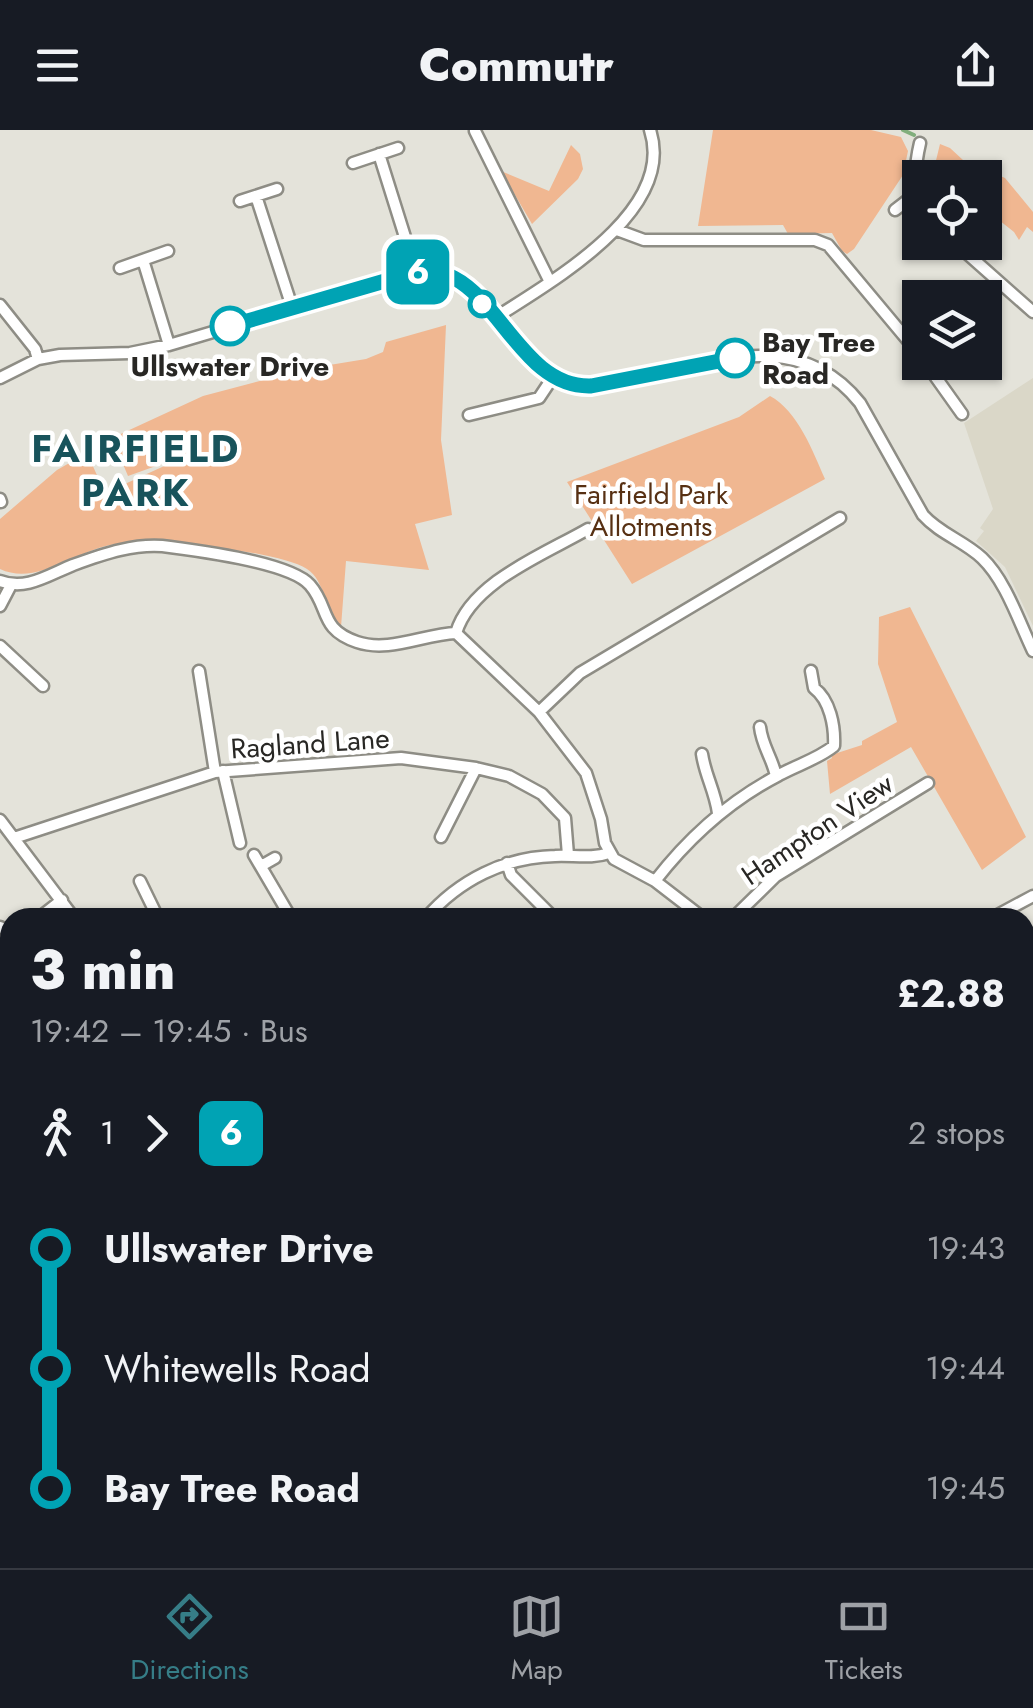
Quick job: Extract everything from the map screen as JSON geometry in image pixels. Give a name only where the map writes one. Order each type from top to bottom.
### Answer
[{"type":"street","points":[[495,318],[550,282],[627,218],[646,184],[653,150],[650,130]]},
{"type":"street","points":[[475,131],[550,282]]},
{"type":"street","points":[[917,160],[920,143]]},
{"type":"street","points":[[353,163],[398,148]]},
{"type":"street","points":[[380,154],[416,272]]},
{"type":"street","points":[[240,201],[277,189]]},
{"type":"street","points":[[256,196],[292,308]]},
{"type":"street","points":[[895,210],[902,206]]},
{"type":"street","points":[[617,230],[644,240],[815,240],[828,245],[902,333]]},
{"type":"street","points":[[120,268],[168,251]]},
{"type":"street","points":[[143,260],[169,345]]},
{"type":"street","points":[[974,260],[1033,312]]},
{"type":"street","points":[[0,378],[38,359],[130,353],[169,345],[416,272],[454,278],[553,377],[570,384],[591,386],[765,354],[784,356],[826,372],[847,387],[860,403],[923,516],[988,563],[1033,651]]},
{"type":"street","points":[[0,306],[35,349],[38,359]]},
{"type":"street","points":[[469,415],[539,398],[553,377]]},
{"type":"street","points":[[938,380],[962,414]]},
{"type":"street","points":[[539,712],[580,673],[840,518]]},
{"type":"street","points":[[456,633],[460,618],[479,595],[588,529]]},
{"type":"street","points":[[0,606],[5,583],[26,584],[113,551],[168,546],[280,569],[301,578],[316,592],[326,621],[338,633],[358,642],[388,645],[456,633]]},
{"type":"street","points":[[456,633],[539,712],[586,772],[609,853],[656,881],[690,908]]},
{"type":"street","points":[[0,646],[43,686]]},
{"type":"street","points":[[656,881],[678,851],[718,813],[776,776],[834,746],[827,704],[814,688],[812,670]]},
{"type":"street","points":[[199,671],[219,772],[240,843]]},
{"type":"street","points":[[760,727],[762,746],[772,757],[776,776]]},
{"type":"street","points":[[702,754],[705,776],[715,788],[718,813]]},
{"type":"street","name":"Ragland Lane","points":[[14,838],[219,772],[401,758],[509,776],[542,794],[561,811],[567,828],[568,855]]},
{"type":"street","points":[[441,837],[476,768]]},
{"type":"street","name":"Hampton View","points":[[744,908],[776,876],[928,783]]},
{"type":"street","points":[[0,820],[67,908]]},
{"type":"street","points":[[438,908],[472,879],[507,863],[609,853]]},
{"type":"street","points":[[275,858],[257,861],[285,908]]},
{"type":"street","points":[[507,863],[511,875],[544,908]]},
{"type":"street","points":[[140,881],[153,908]]},
{"type":"street","points":[[1011,908],[1033,896]]},
{"type":"street","points":[[51,908],[62,900]]},
{"type":"shaded area","points":[[1033,378],[1033,626],[1005,567],[976,541],[993,509],[964,423]]},
{"type":"green space","points":[[713,130],[871,130],[901,137],[908,151],[906,160],[902,160],[902,177],[847,254],[832,233],[788,234],[783,225],[698,226]]},
{"type":"green space","points":[[940,144],[963,160],[936,160]]},
{"type":"green space","points":[[571,145],[580,154],[583,169],[578,179],[532,224],[501,171],[549,191]]},
{"type":"green space","points":[[1002,177],[1033,212],[1033,232],[1027,227],[1019,240],[1002,222]]},
{"type":"green space","points":[[446,325],[441,440],[452,515],[415,524],[429,570],[346,561],[341,627],[330,612],[318,580],[307,569],[240,551],[128,543],[97,549],[41,571],[14,573],[0,569],[0,519],[57,470],[87,453],[105,493],[195,452],[128,476],[112,438],[203,396],[305,369],[366,359],[383,352],[386,342]]},
{"type":"green space","name":"Fairfield Park Allotments","points":[[770,396],[797,422],[825,479],[632,584],[567,482],[739,417]]},
{"type":"green space","points":[[910,607],[1026,837],[982,870],[911,747],[830,794],[827,761],[831,755],[862,745],[862,741],[897,722],[878,664],[879,617]]},
{"type":"waterway","points":[[903,130],[914,135]]},
{"type":"bus line","name":"6","points":[[230,326],[426,272],[454,278],[535,362],[553,377],[570,384],[591,386],[735,358]]},
{"type":"place","name":"Ullswater Drive","points":[[230,326]]},
{"type":"place","name":"Bay Tree Road","points":[[735,358]]},
{"type":"district","name":"FAIRFIELD PARK","points":[[136,471]]}]
